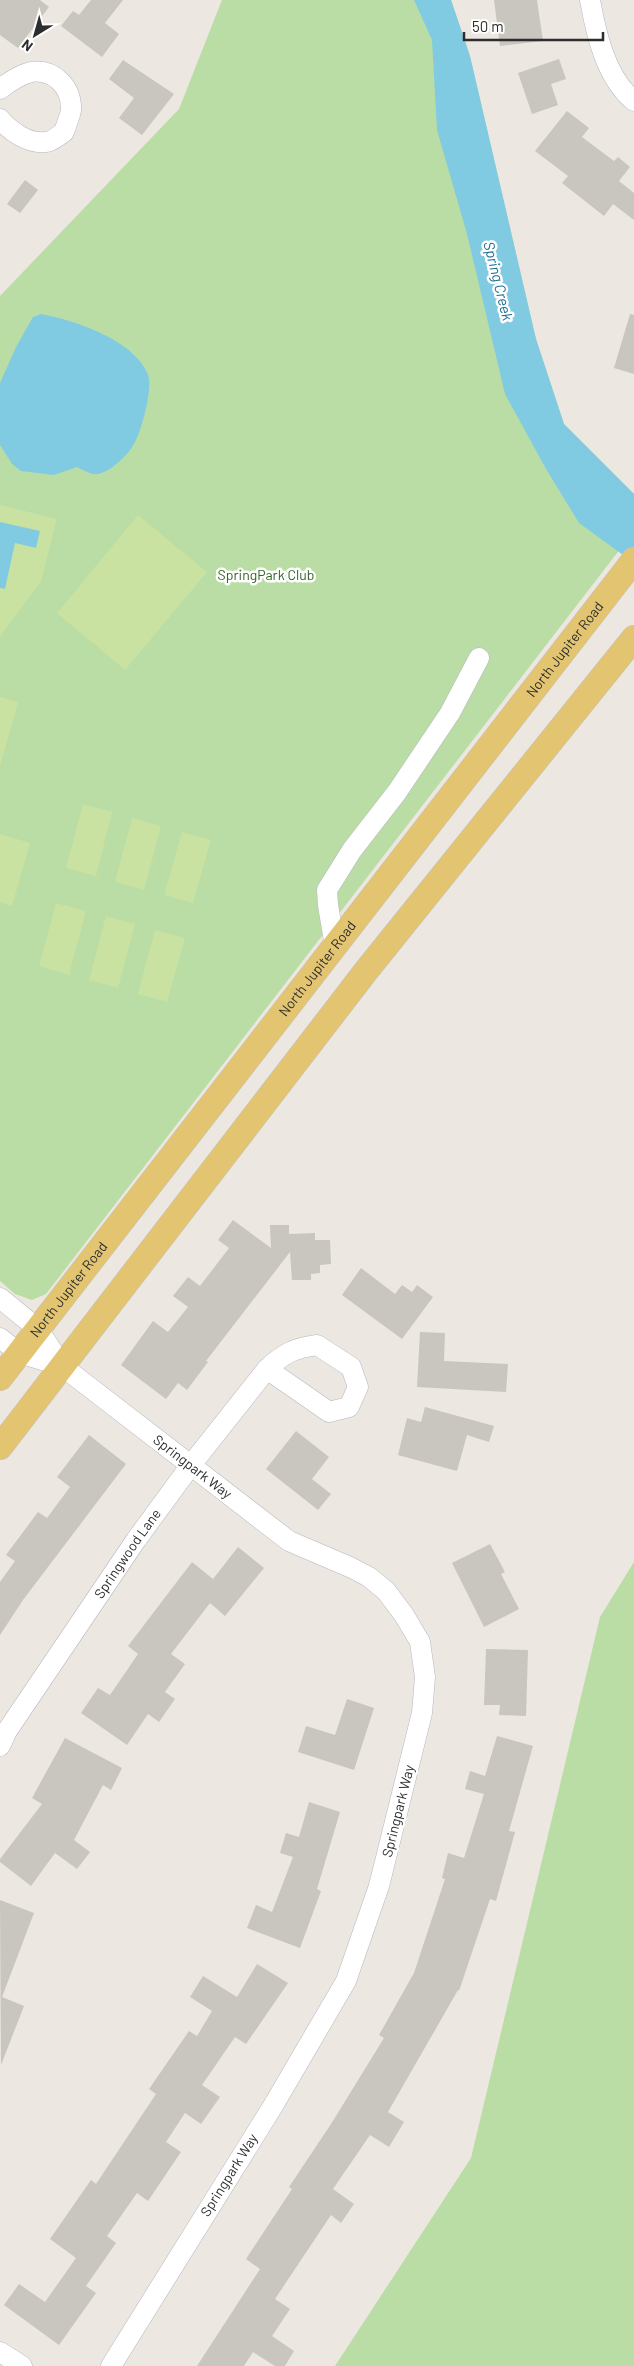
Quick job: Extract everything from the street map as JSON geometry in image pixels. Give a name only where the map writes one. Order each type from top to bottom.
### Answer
[{"type":"main road","name":"North Jupiter Road","points":[[0,1378],[10,1345],[38,1329],[336,948],[634,560]]},
{"type":"main road","points":[[0,1447],[366,971],[628,645]]},
{"type":"main road","points":[[336,948],[366,971]]},
{"type":"street","points":[[590,0],[604,56],[614,77],[626,95],[634,101]]},
{"type":"street","points":[[0,89],[13,79],[33,72],[51,75],[64,83],[68,92],[71,110],[64,132],[47,142],[28,140],[10,130],[0,119]]},
{"type":"street","points":[[336,948],[327,890],[352,850],[397,792],[450,713],[479,658]]},
{"type":"street","name":"Springpark Way","points":[[0,1298],[38,1329],[62,1366]]},
{"type":"street","name":"Springpark Way","points":[[10,1345],[62,1366],[289,1542],[369,1577],[386,1591],[404,1615],[420,1642],[425,1677],[424,1695],[379,1886],[346,1981],[273,2106],[111,2366]]},
{"type":"street","name":"Springwood Lane","points":[[0,1746],[7,1731],[136,1540],[191,1465],[267,1369]]},
{"type":"street","points":[[0,2352],[22,2366]]},
{"type":"green space","name":"SpringPark Club","points":[[222,0],[451,0],[470,56],[536,339],[564,424],[634,494],[634,531],[46,1294],[32,1300],[15,1294],[0,1281],[0,296],[179,109]]},
{"type":"green space","points":[[0,505],[57,519],[41,581],[0,637]]},
{"type":"green space","points":[[138,515],[207,572],[125,670],[57,613]]},
{"type":"green space","points":[[0,697],[18,702],[0,766]]},
{"type":"green space","points":[[83,804],[112,812],[96,876],[66,868]]},
{"type":"green space","points":[[132,818],[161,826],[144,890],[115,882]]},
{"type":"green space","points":[[182,832],[211,840],[193,903],[164,895]]},
{"type":"green space","points":[[0,834],[30,843],[12,906],[0,902]]},
{"type":"green space","points":[[56,903],[86,911],[69,975],[39,966]]},
{"type":"green space","points":[[106,916],[135,924],[118,988],[89,980]]},
{"type":"green space","points":[[155,930],[185,938],[167,1002],[138,994]]},
{"type":"green space","points":[[634,1562],[634,2366],[335,2366],[471,2158],[600,1617]]},
{"type":"water","name":"Spring Creek","points":[[414,0],[451,0],[470,56],[536,339],[564,424],[634,494],[634,563],[579,523],[546,469],[505,394],[467,234],[437,130],[432,40]]},
{"type":"water","points":[[41,314],[70,321],[117,342],[141,363],[148,375],[149,389],[146,408],[135,442],[120,461],[98,474],[87,472],[77,467],[54,475],[21,471],[12,464],[0,445],[0,383],[16,347],[33,317]]},
{"type":"water","points":[[0,522],[40,531],[36,548],[15,543],[5,589],[0,588]]},
{"type":"building","points":[[0,0],[40,0],[49,7],[18,48],[0,35]]},
{"type":"building","points":[[91,0],[123,0],[105,23],[119,34],[102,57],[61,26],[73,11],[79,15]]},
{"type":"building","points":[[494,0],[537,0],[543,41],[500,46]]},
{"type":"building","points":[[559,59],[566,79],[551,84],[558,105],[532,114],[518,73]]},
{"type":"building","points":[[123,60],[174,94],[142,135],[119,118],[134,98],[109,79]]},
{"type":"building","points":[[567,111],[589,128],[582,137],[614,161],[618,157],[630,167],[619,181],[634,193],[634,220],[613,204],[604,216],[562,183],[568,176],[535,151]]},
{"type":"building","points":[[25,180],[38,190],[20,213],[7,204]]},
{"type":"building","points":[[630,314],[634,315],[634,374],[614,368]]},
{"type":"building","points":[[233,1220],[271,1248],[270,1225],[289,1225],[289,1234],[315,1233],[315,1240],[330,1240],[331,1264],[320,1265],[320,1273],[311,1274],[311,1280],[292,1280],[290,1252],[206,1361],[208,1362],[187,1390],[178,1383],[166,1399],[121,1365],[153,1321],[168,1332],[188,1307],[173,1296],[188,1277],[200,1286],[229,1248],[218,1240]]},
{"type":"building","points":[[361,1268],[395,1294],[402,1285],[412,1292],[417,1285],[433,1297],[402,1339],[342,1295]]},
{"type":"building","points":[[420,1332],[445,1333],[444,1361],[508,1364],[506,1392],[417,1387]]},
{"type":"building","points":[[425,1407],[494,1426],[489,1442],[467,1435],[457,1471],[398,1455],[407,1418],[421,1422]]},
{"type":"building","points":[[296,1431],[329,1457],[312,1479],[331,1494],[318,1510],[266,1469]]},
{"type":"building","points":[[89,1435],[126,1464],[23,1600],[0,1635],[0,1582],[15,1561],[6,1555],[38,1512],[47,1518],[70,1487],[57,1477]]},
{"type":"building","points":[[490,1544],[505,1572],[501,1574],[519,1609],[484,1627],[452,1563]]},
{"type":"building","points":[[238,1547],[264,1568],[225,1616],[210,1603],[171,1654],[185,1664],[165,1692],[175,1699],[159,1722],[148,1714],[127,1745],[81,1713],[98,1688],[110,1695],[138,1654],[128,1646],[192,1562],[213,1579]]},
{"type":"building","points":[[486,1649],[528,1650],[526,1716],[499,1715],[500,1705],[484,1705]]},
{"type":"building","points":[[347,1699],[374,1708],[354,1770],[298,1752],[306,1726],[335,1735]]},
{"type":"building","points":[[497,1736],[533,1746],[509,1831],[515,1832],[496,1901],[490,1899],[459,1991],[388,2112],[404,2122],[389,2147],[370,2135],[333,2189],[354,2204],[341,2223],[331,2215],[275,2299],[290,2309],[272,2336],[294,2351],[285,2366],[275,2366],[253,2352],[244,2366],[197,2366],[260,2269],[246,2259],[292,2189],[289,2187],[331,2124],[384,2038],[379,2035],[414,1973],[445,1879],[442,1878],[448,1853],[464,1858],[484,1794],[465,1789],[470,1771],[485,1776]]},
{"type":"building","points":[[65,1738],[122,1768],[111,1790],[103,1785],[74,1840],[90,1852],[77,1869],[55,1853],[31,1886],[0,1862],[0,1859],[42,1804],[32,1798]]},
{"type":"building","points":[[309,1802],[340,1812],[317,1889],[321,1891],[300,1948],[247,1928],[256,1905],[272,1912],[293,1857],[280,1853],[286,1833],[299,1837]]},
{"type":"building","points":[[0,1900],[34,1913],[2,1997],[24,2006],[1,2065]]},
{"type":"building","points":[[257,1964],[288,1983],[246,2044],[235,2037],[202,2085],[220,2097],[201,2124],[185,2113],[166,2142],[181,2152],[148,2201],[137,2193],[107,2236],[116,2243],[86,2286],[96,2293],[59,2345],[4,2305],[19,2284],[45,2302],[76,2258],[50,2239],[91,2180],[96,2184],[156,2094],[149,2089],[189,2031],[197,2036],[212,2011],[190,1997],[203,1976],[237,1997]]}]
